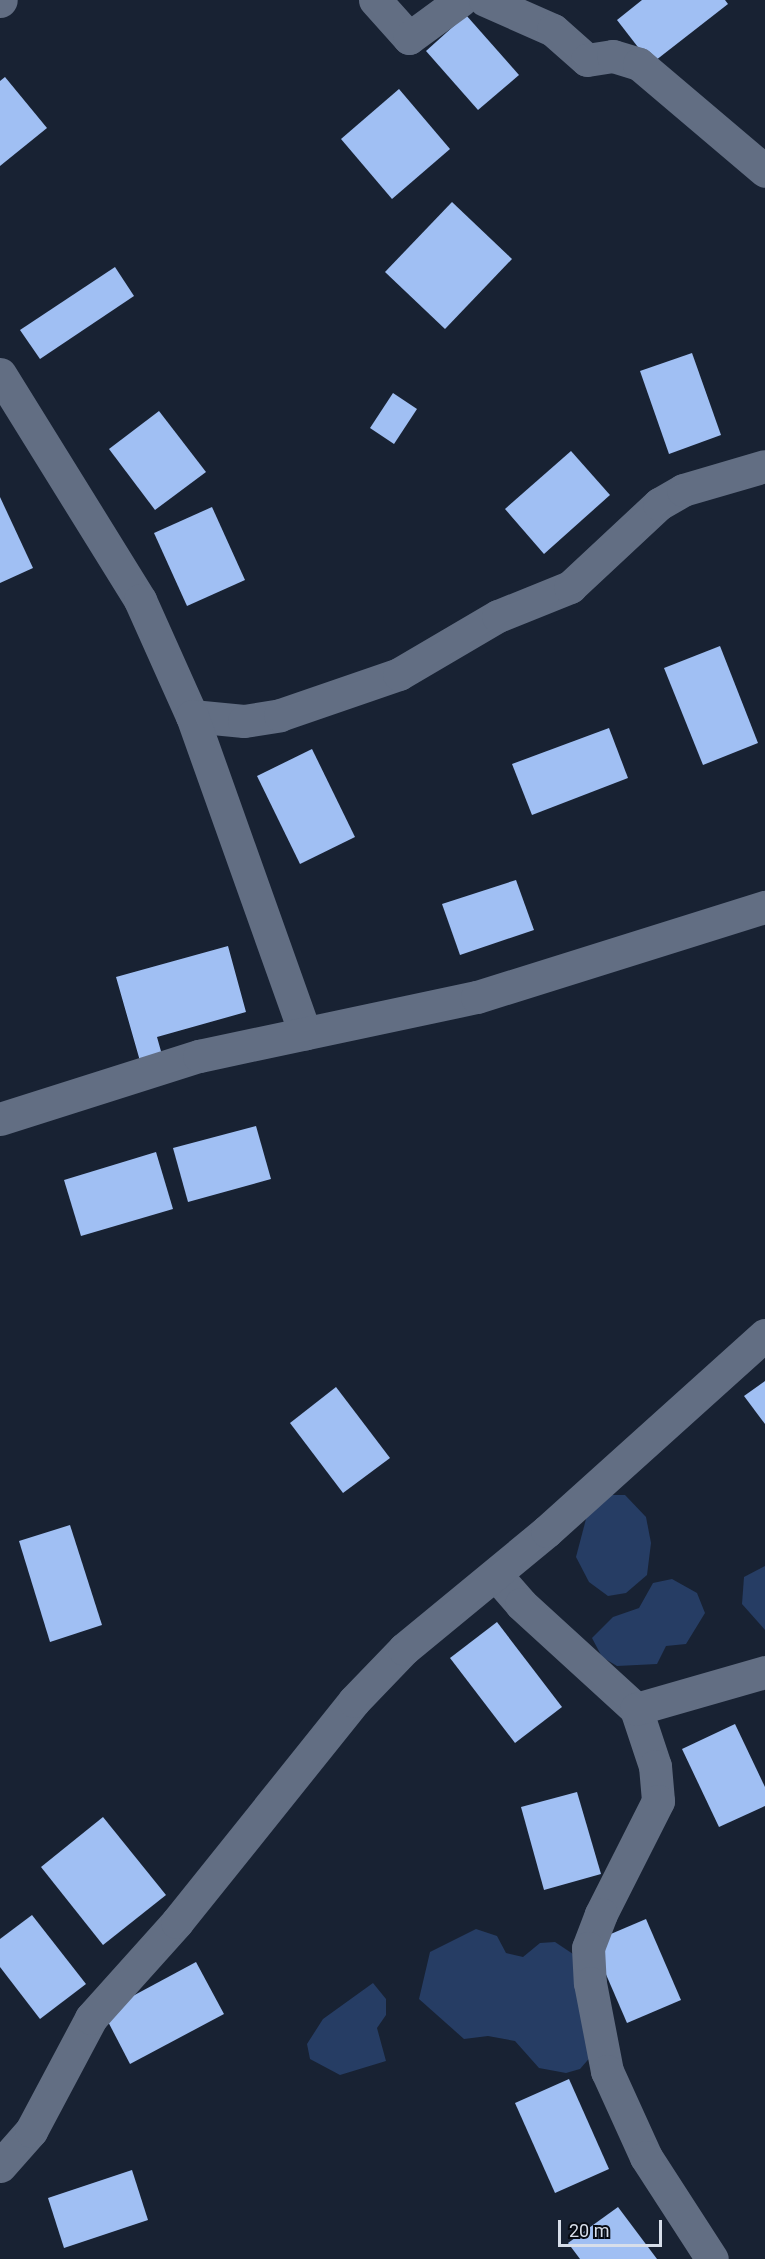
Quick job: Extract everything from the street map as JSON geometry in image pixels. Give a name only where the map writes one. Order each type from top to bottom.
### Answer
[{"type":"street","points":[[375,0],[409,38],[461,0]]},
{"type":"street","points":[[485,0],[553,30],[587,60],[613,56],[639,64],[765,171]]},
{"type":"street","points":[[0,374],[140,600],[192,716],[305,1033]]},
{"type":"street","points":[[192,716],[244,721],[280,715],[399,674],[498,616],[570,586],[667,499],[715,477],[765,466]]},
{"type":"street","points":[[0,1119],[199,1056],[477,997],[765,907]]},
{"type":"street","points":[[0,2166],[31,2130],[91,2018],[177,1922],[308,1753],[404,1649],[496,1575],[765,1335]]},
{"type":"street","points":[[496,1575],[521,1604],[636,1709],[655,1766],[658,1801],[601,1914],[588,1948],[590,1983],[608,2071],[645,2157],[711,2259]]},
{"type":"street","points":[[636,1709],[765,1672]]},
{"type":"shaded area","points":[[606,1495],[625,1495],[646,1517],[651,1543],[647,1575],[626,1593],[608,1596],[589,1582],[576,1557],[586,1519]]},
{"type":"shaded area","points":[[765,1566],[765,1630],[742,1604],[744,1577]]},
{"type":"shaded area","points":[[672,1579],[697,1593],[705,1613],[686,1644],[666,1646],[657,1664],[617,1666],[602,1657],[592,1638],[613,1617],[639,1608],[653,1583]]},
{"type":"shaded area","points":[[476,1929],[497,1936],[506,1953],[523,1957],[540,1943],[555,1942],[582,1960],[593,2054],[580,2069],[566,2073],[539,2068],[515,2041],[488,2036],[464,2039],[419,1999],[430,1952]]},
{"type":"shaded area","points":[[373,1983],[386,1999],[386,2015],[377,2028],[386,2061],[340,2075],[310,2059],[307,2044],[323,2019]]},
{"type":"building","points":[[642,0],[725,0],[728,4],[651,64],[617,20]]},
{"type":"building","points":[[466,15],[519,75],[478,110],[426,51]]},
{"type":"building","points":[[5,77],[47,128],[0,166],[0,81]]},
{"type":"building","points":[[399,89],[450,149],[392,199],[341,139]]},
{"type":"building","points":[[452,202],[512,259],[445,329],[385,272]]},
{"type":"building","points":[[115,267],[134,296],[40,359],[20,330]]},
{"type":"building","points":[[692,353],[721,435],[669,454],[640,371]]},
{"type":"building","points":[[393,393],[417,409],[394,444],[370,428]]},
{"type":"building","points":[[159,411],[206,472],[155,510],[109,449]]},
{"type":"building","points":[[571,451],[610,495],[544,554],[505,509]]},
{"type":"building","points":[[0,497],[33,568],[0,583]]},
{"type":"building","points":[[212,507],[245,580],[187,606],[154,533]]},
{"type":"building","points":[[720,646],[758,743],[703,765],[664,668]]},
{"type":"building","points":[[609,728],[628,778],[532,815],[512,764]]},
{"type":"building","points":[[312,749],[355,837],[300,864],[257,776]]},
{"type":"building","points":[[516,880],[534,930],[460,955],[442,904]]},
{"type":"building","points":[[228,946],[246,1012],[157,1037],[164,1062],[142,1068],[116,977]]},
{"type":"building","points":[[256,1126],[271,1179],[188,1202],[173,1148]]},
{"type":"building","points":[[156,1152],[173,1209],[81,1236],[64,1180]]},
{"type":"building","points":[[765,1381],[765,1424],[744,1396]]},
{"type":"building","points":[[336,1387],[390,1458],[343,1493],[290,1423]]},
{"type":"building","points":[[70,1525],[102,1625],[50,1642],[19,1541]]},
{"type":"building","points":[[497,1622],[562,1707],[515,1743],[450,1658]]},
{"type":"building","points":[[735,1724],[765,1787],[765,1806],[719,1827],[682,1749]]},
{"type":"building","points":[[577,1792],[601,1874],[544,1890],[521,1807]]},
{"type":"building","points":[[103,1817],[166,1895],[103,1945],[41,1867]]},
{"type":"building","points":[[32,1915],[86,1984],[40,2019],[0,1967],[0,1939]]},
{"type":"building","points":[[646,1919],[681,2000],[627,2023],[592,1942]]},
{"type":"building","points":[[196,1962],[224,2014],[130,2064],[103,2012]]},
{"type":"building","points":[[569,2079],[609,2169],[555,2193],[515,2103]]},
{"type":"building","points":[[132,2170],[148,2220],[64,2248],[48,2198]]},
{"type":"building","points":[[618,2207],[657,2259],[580,2259],[568,2243]]}]
